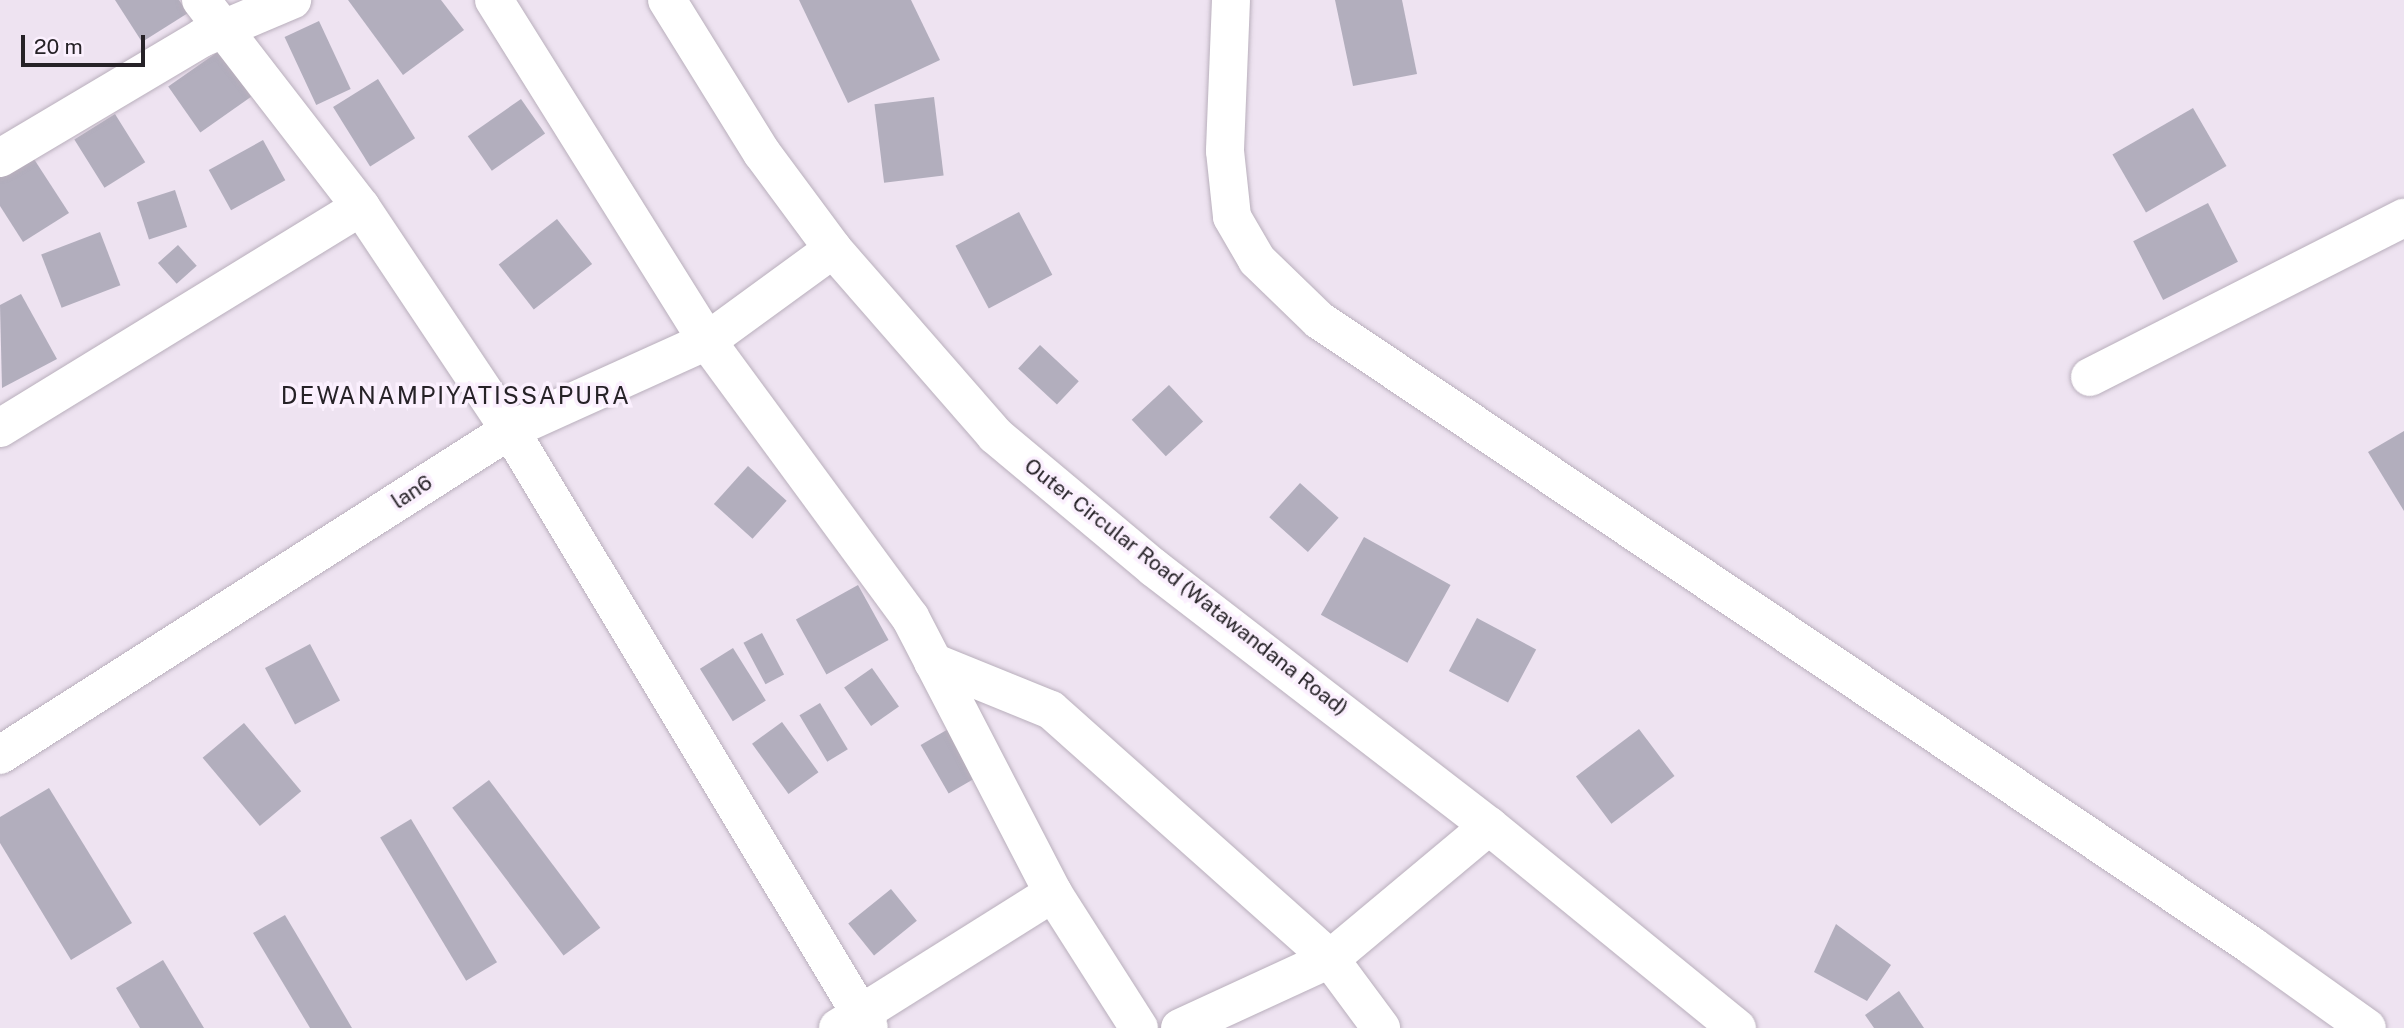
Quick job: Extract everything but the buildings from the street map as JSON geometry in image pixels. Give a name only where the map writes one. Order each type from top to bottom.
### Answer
[{"type":"street","points":[[0,158],[211,14],[292,0]]},
{"type":"street","points":[[494,0],[707,341],[910,617],[1053,893],[1139,1028]]},
{"type":"street","name":"Outer Circular Road (Watawandana Road)","points":[[667,0],[762,153],[833,249],[995,435],[1154,568],[1489,825],[1737,1028]]},
{"type":"street","points":[[1231,0],[1225,151],[1232,217],[1257,260],[1319,320],[2252,946],[2367,1028]]},
{"type":"street","points":[[211,14],[361,207],[510,430],[856,1023],[1053,893]]},
{"type":"street","points":[[0,428],[361,207]]},
{"type":"street","points":[[2090,377],[2404,218]]},
{"type":"street","name":"lan6","points":[[0,755],[510,430],[707,341],[833,249]]},
{"type":"street","points":[[933,662],[1051,710],[1330,959],[1381,1028]]},
{"type":"street","points":[[1180,1028],[1330,959],[1489,825]]},
{"type":"district","name":"DEWANAMPIYATISSAPURA","points":[[456,396]]}]
